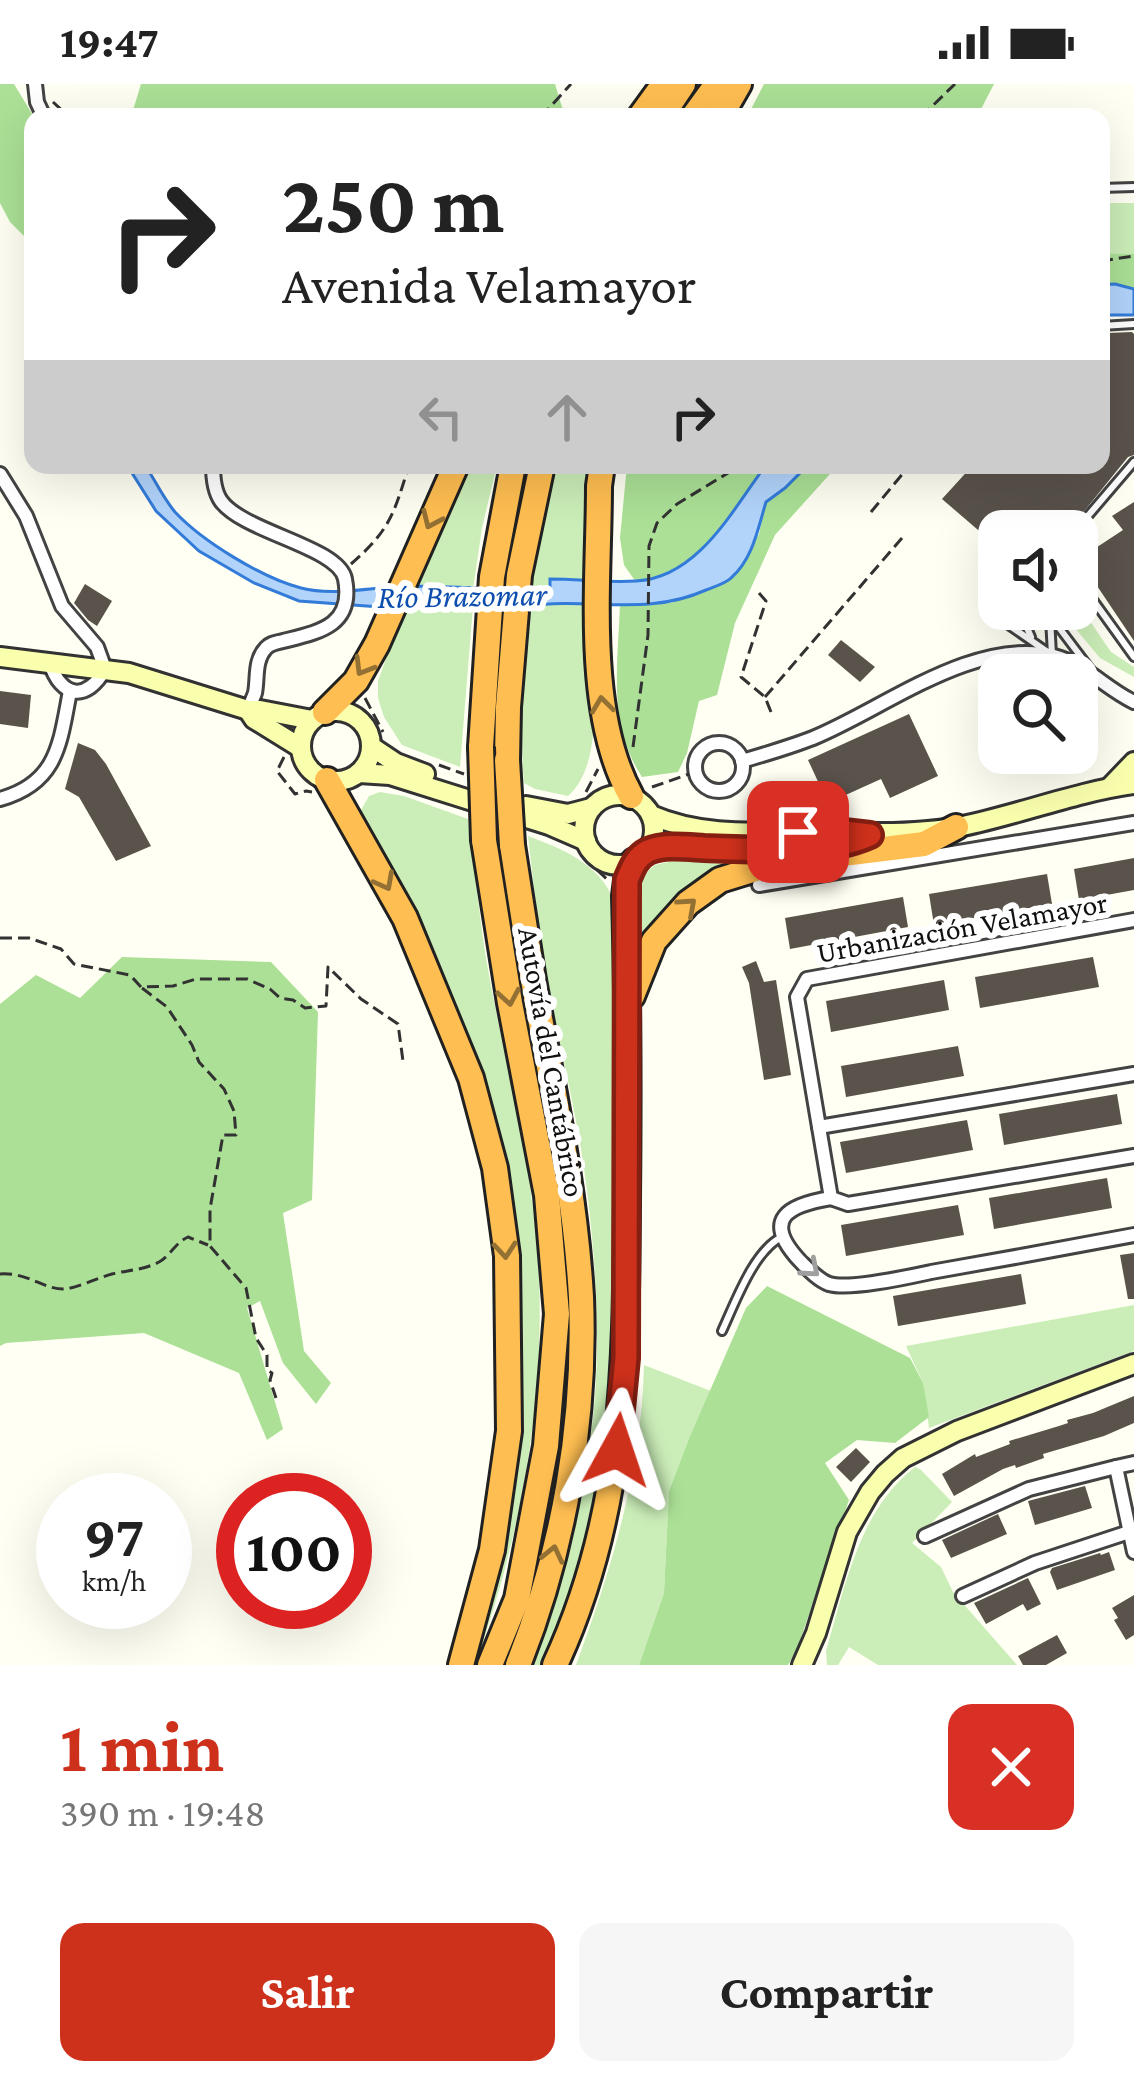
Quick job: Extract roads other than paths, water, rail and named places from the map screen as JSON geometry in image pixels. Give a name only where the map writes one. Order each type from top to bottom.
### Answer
[{"type":"highway","points":[[318,716],[356,681],[451,474]]},
{"type":"highway","name":"Autovía del Cantábrico","points":[[511,474],[492,577],[502,616],[512,845],[562,1131],[581,1299],[580,1376],[567,1489],[541,1604],[518,1665]]},
{"type":"highway","name":"Autovía del Cantábrico","points":[[490,1665],[517,1599],[547,1446],[556,1314],[547,1195],[484,840],[481,747],[502,616],[519,575],[540,474]]},
{"type":"highway","points":[[601,474],[600,691],[612,757],[637,793]]},
{"type":"highway","points":[[327,780],[405,918],[471,1078],[495,1168],[507,1256],[509,1431],[492,1550],[461,1665]]},
{"type":"highway","points":[[628,1004],[654,941],[688,903],[720,880],[778,862],[924,844],[956,827]]},
{"type":"highway","points":[[555,1665],[572,1628],[600,1536],[617,1450],[626,1358],[625,896],[627,880],[641,856]]},
{"type":"street","points":[[214,474],[221,501],[239,516],[323,556],[344,573],[345,609],[336,622],[322,631],[269,644],[256,672],[248,710]]},
{"type":"street","points":[[0,475],[26,516],[62,605],[97,647],[105,669],[89,690],[70,691],[60,686],[50,663]]},
{"type":"street","points":[[0,656],[105,669],[248,710],[318,716],[344,712],[361,721],[371,738],[370,757],[359,773]]},
{"type":"street","points":[[742,761],[814,737],[962,665],[978,662]]},
{"type":"street","points":[[1098,677],[1132,704]]},
{"type":"street","points":[[0,800],[26,790],[52,766],[70,691]]},
{"type":"street","points":[[248,710],[254,719],[301,748]]},
{"type":"street","points":[[318,716],[302,738],[301,748],[309,769],[327,780],[339,782],[359,773],[390,775],[549,825],[586,842]]},
{"type":"street","points":[[710,745],[733,748],[742,761],[736,784],[723,791],[707,789],[696,778],[698,754],[710,745]]},
{"type":"street","points":[[372,747],[408,768],[535,809],[568,814],[588,802],[637,793],[651,815],[671,824],[714,831],[870,835],[956,827],[1134,784]]},
{"type":"street","points":[[1106,790],[1134,762]]},
{"type":"street","points":[[588,802],[586,842],[590,850],[615,865],[669,847],[772,850],[847,845],[870,835]]},
{"type":"street","points":[[641,856],[654,834],[651,815]]},
{"type":"street","points":[[759,885],[1134,823]]},
{"type":"street","name":"Urbanización Velamayor","points":[[831,1198],[797,997],[807,979],[1134,920]]},
{"type":"street","points":[[819,1127],[1134,1074]]},
{"type":"street","points":[[1134,1156],[848,1204],[831,1198],[792,1208],[782,1221],[782,1237],[811,1272],[829,1284],[847,1285],[1134,1235]]},
{"type":"street","points":[[802,1665],[847,1532],[885,1474],[903,1458],[957,1431],[1134,1364]]},
{"type":"street","points":[[925,1536],[1030,1489],[1134,1463]]},
{"type":"street","points":[[1116,1467],[1134,1552]]},
{"type":"street","points":[[963,1596],[1035,1563],[1129,1532]]},
{"type":"lane","points":[[1094,510],[1134,462]]},
{"type":"lane","points":[[1098,607],[1134,657]]},
{"type":"lane","points":[[1014,630],[1050,654]]},
{"type":"lane","points":[[1028,630],[1033,640]]},
{"type":"lane","points":[[1061,630],[1081,654]]},
{"type":"lane","points":[[722,1331],[760,1257],[775,1238],[782,1237]]},
{"type":"water","points":[[1110,284],[1134,289],[1134,315],[1110,315]]},
{"type":"water","name":"Río Brazomar","points":[[133,474],[150,474],[175,512],[201,535],[269,576],[301,588],[550,589],[550,579],[636,581],[678,568],[712,538],[760,474],[799,474],[766,502],[745,562],[728,580],[684,598],[640,605],[380,607],[299,601],[254,583],[199,551],[156,511]]}]
